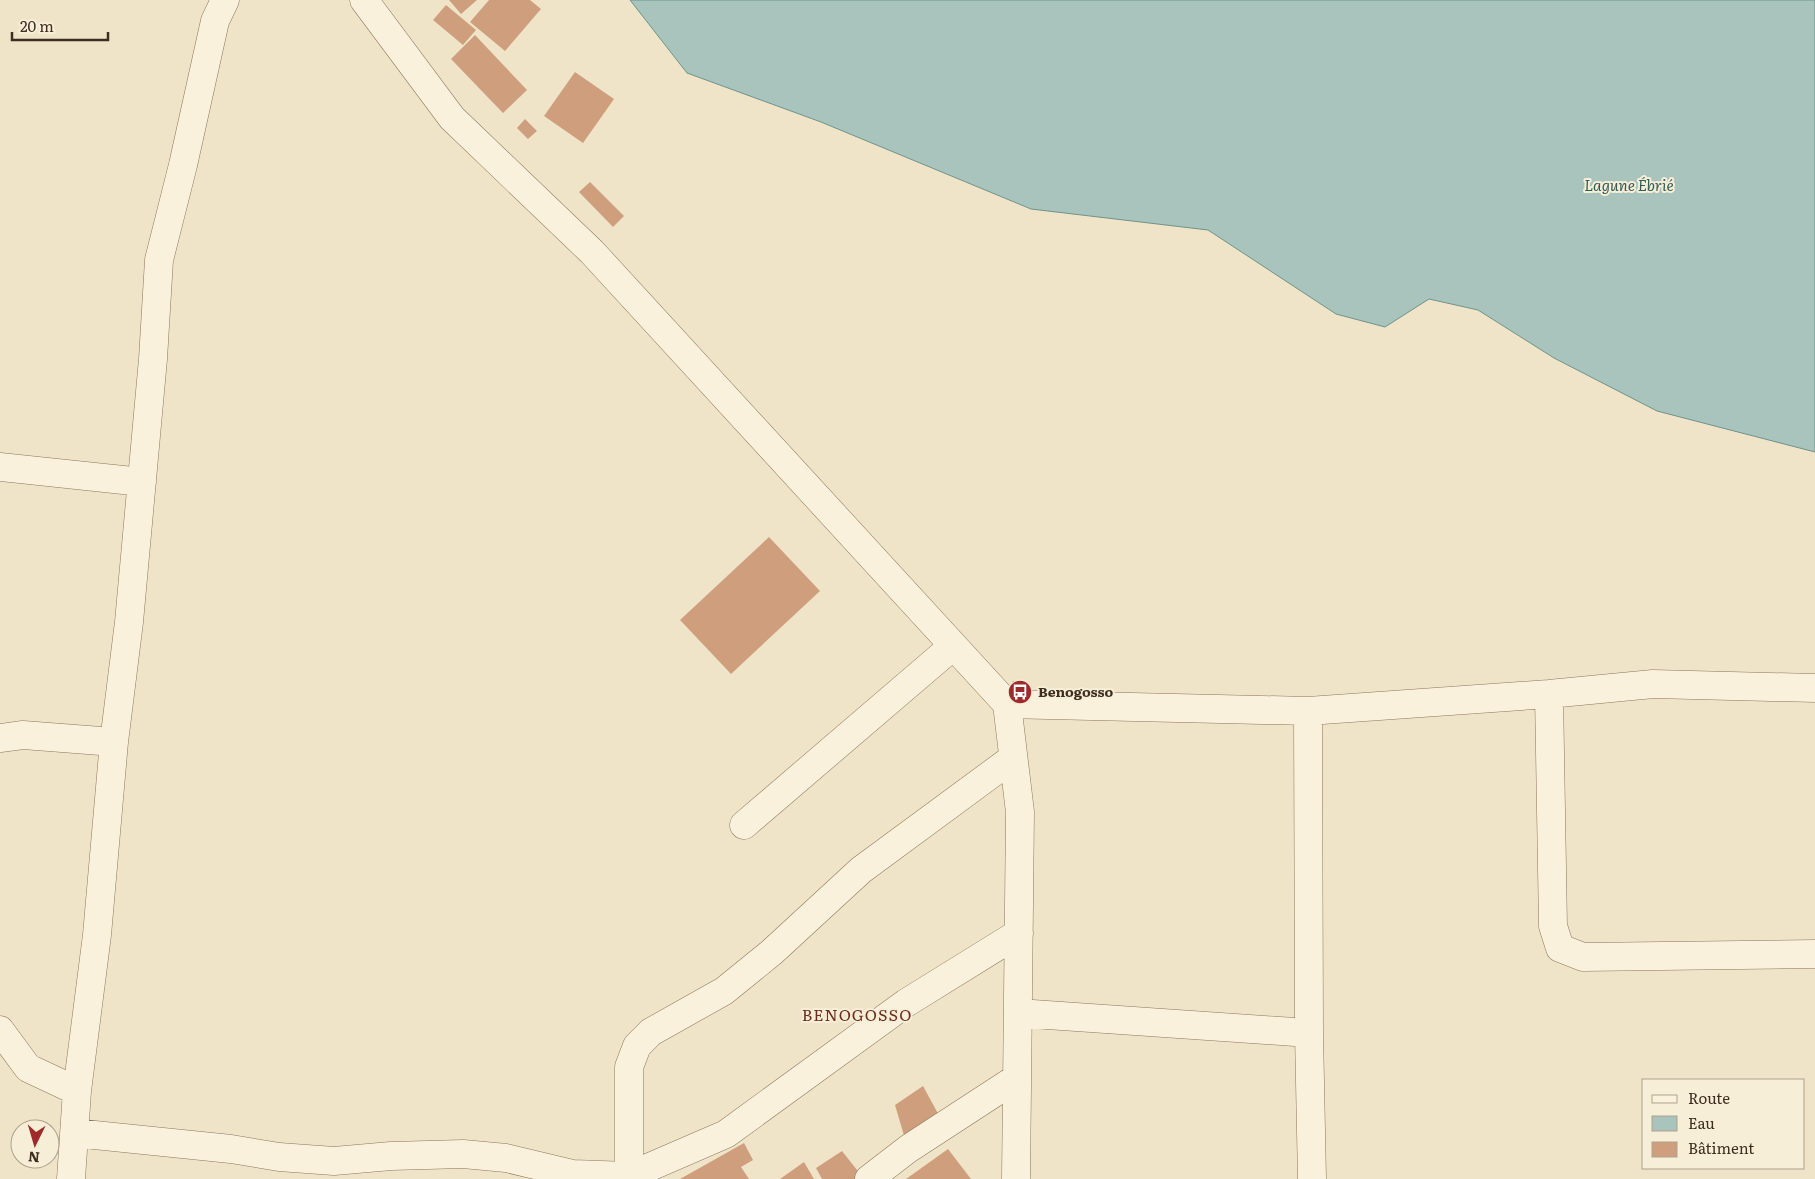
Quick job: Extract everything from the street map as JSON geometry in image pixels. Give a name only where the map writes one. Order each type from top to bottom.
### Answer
[{"type":"street","points":[[71,1179],[77,1091],[97,935],[114,742],[142,482],[153,358],[158,260],[183,165],[215,21],[225,0]]},
{"type":"street","points":[[364,0],[452,118],[592,252],[1007,704],[1020,812],[1016,1179]]},
{"type":"street","points":[[0,466],[142,482]]},
{"type":"street","points":[[744,825],[953,646]]},
{"type":"street","points":[[1007,704],[1308,710],[1549,694],[1653,684],[1815,688]]},
{"type":"street","points":[[1549,694],[1554,926],[1560,948],[1583,957],[1815,954]]},
{"type":"street","points":[[1308,710],[1309,1033],[1312,1179]]},
{"type":"street","points":[[0,738],[22,735],[114,742]]},
{"type":"street","points":[[629,1177],[629,1067],[637,1046],[651,1032],[724,991],[772,952],[861,870],[1013,758]]},
{"type":"street","points":[[75,1133],[232,1148],[279,1157],[334,1161],[391,1156],[463,1154],[506,1158],[573,1174],[629,1177],[726,1134],[906,1003],[1019,933]]},
{"type":"street","points":[[1018,1013],[1309,1033]]},
{"type":"street","points":[[0,1030],[28,1068],[77,1091]]},
{"type":"street","points":[[869,1179],[908,1148],[1017,1078]]},
{"type":"water","name":"Lagune Ébrié","points":[[630,0],[1815,0],[1815,452],[1657,411],[1554,358],[1478,310],[1429,299],[1385,327],[1336,314],[1208,230],[1031,209],[821,122],[687,73]]},
{"type":"building","points":[[449,0],[477,0],[461,14]]},
{"type":"building","points":[[489,0],[530,0],[541,9],[505,51],[470,22]]},
{"type":"building","points":[[446,5],[476,30],[463,45],[433,20]]},
{"type":"building","points":[[475,35],[527,90],[503,113],[451,59]]},
{"type":"building","points":[[575,72],[614,99],[583,143],[544,116]]},
{"type":"building","points":[[525,119],[537,131],[528,139],[517,128]]},
{"type":"building","points":[[590,182],[624,216],[613,227],[579,192]]},
{"type":"building","points":[[769,537],[820,591],[731,674],[680,620]]},
{"type":"building","points":[[923,1086],[941,1119],[908,1149],[895,1105]]},
{"type":"building","points":[[744,1143],[753,1160],[741,1167],[749,1179],[680,1179]]},
{"type":"building","points":[[948,1149],[971,1179],[906,1179]]},
{"type":"building","points":[[842,1151],[861,1175],[857,1179],[822,1179],[816,1168]]},
{"type":"building","points":[[804,1162],[814,1179],[780,1179]]},
{"type":"place","name":"Benogosso","points":[[1020,692]]},
{"type":"district","name":"BENOGOSSO","points":[[857,1015]]}]
